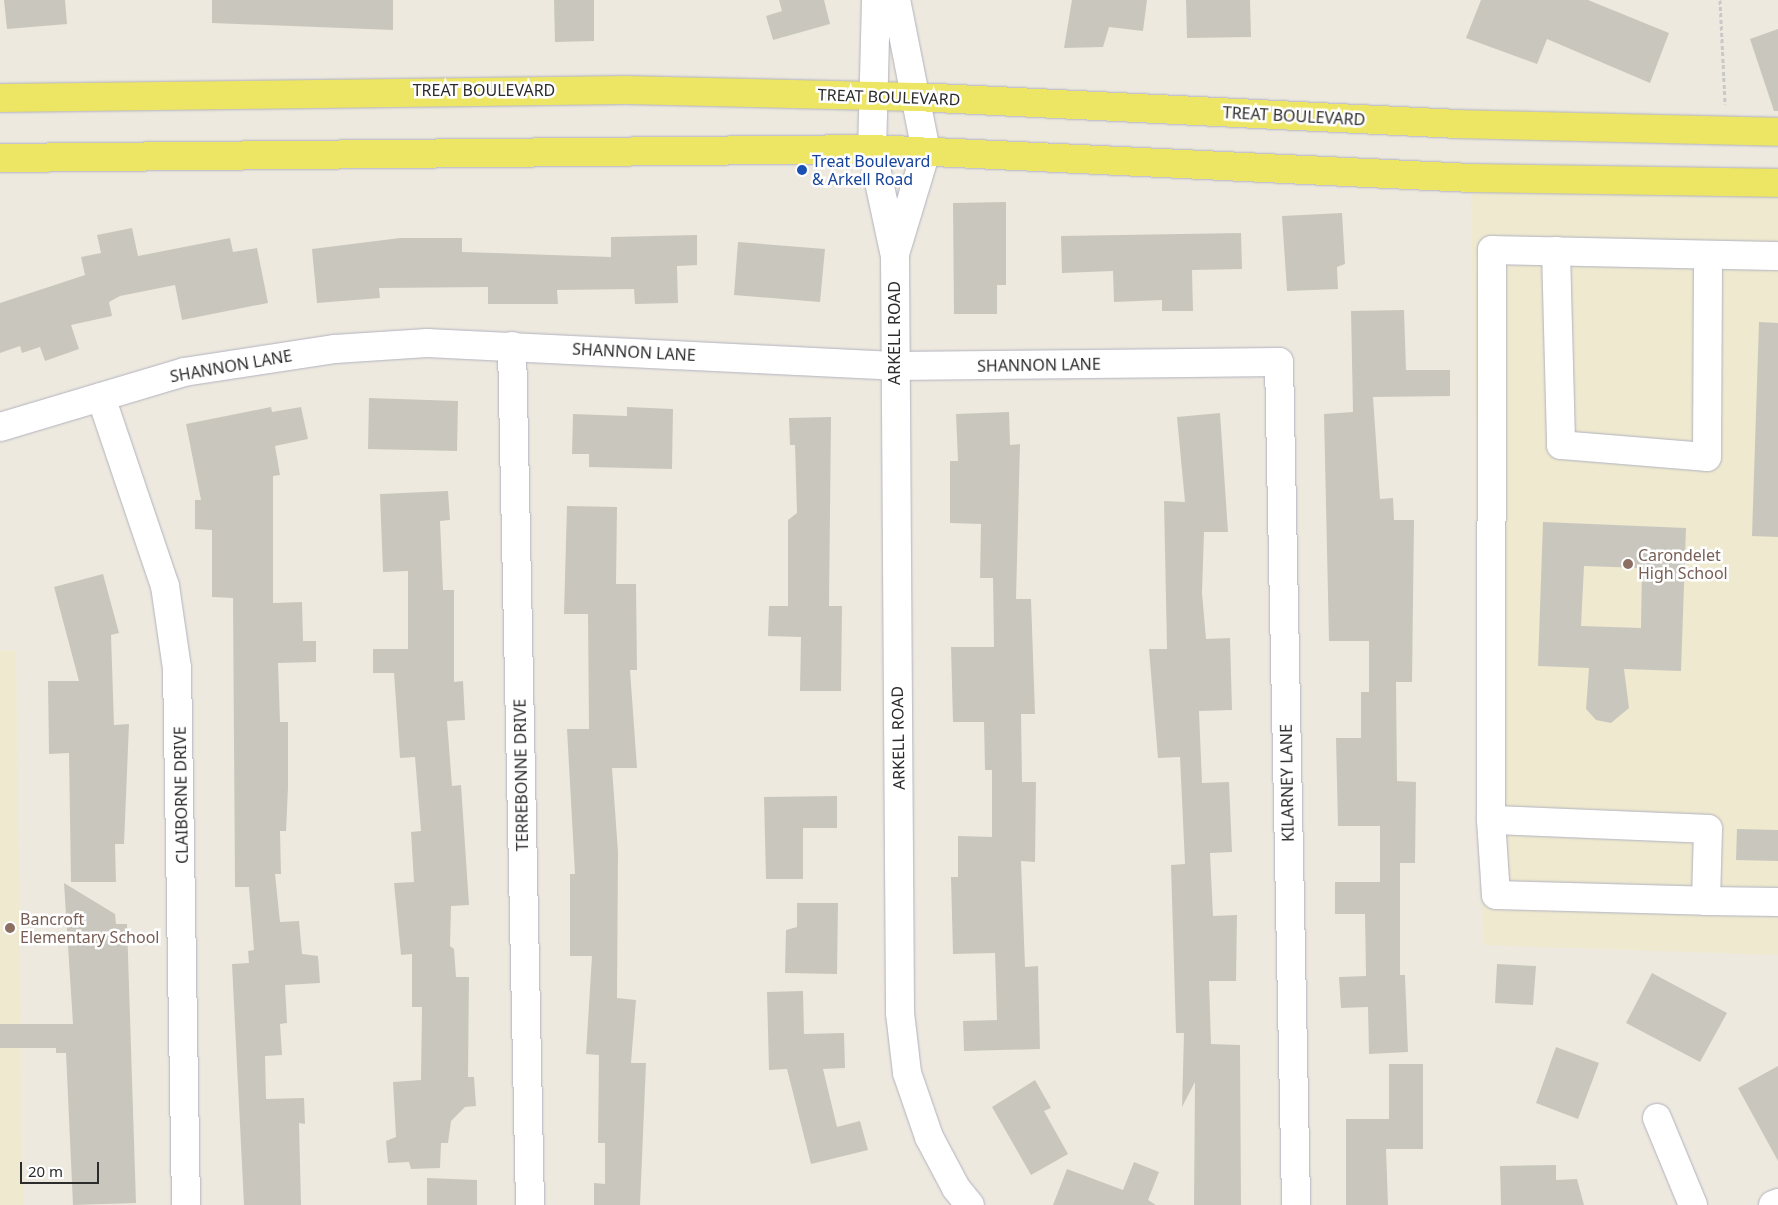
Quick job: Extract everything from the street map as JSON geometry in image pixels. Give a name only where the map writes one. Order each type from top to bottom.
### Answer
[{"type":"main road","name":"TREAT BOULEVARD","points":[[0,98],[626,90],[916,97],[1458,124],[1778,132]]},
{"type":"main road","points":[[0,158],[872,150],[926,151],[1471,178],[1778,183]]},
{"type":"street","name":"ARKELL ROAD","points":[[876,0],[870,96],[872,150],[895,256],[894,366],[900,1013],[907,1073],[930,1137],[956,1188],[970,1205]]},
{"type":"street","name":"ARKELL ROAD","points":[[895,256],[926,151],[896,0]]},
{"type":"street","points":[[1778,256],[1492,250],[1491,820],[1496,895],[1778,902]]},
{"type":"street","points":[[1556,251],[1561,445],[1707,457],[1708,255]]},
{"type":"street","name":"SHANNON LANE","points":[[0,427],[184,372],[325,350],[427,343],[894,366],[1278,362]]},
{"type":"street","name":"TERREBONNE DRIVE","points":[[512,346],[530,1205]]},
{"type":"street","name":"KILARNEY LANE","points":[[1278,362],[1296,1205]]},
{"type":"street","name":"CLAIBORNE DRIVE","points":[[101,397],[165,586],[177,668],[186,1205]]},
{"type":"street","points":[[1491,820],[1708,829],[1706,901]]},
{"type":"street","points":[[1657,1118],[1693,1205]]},
{"type":"street","points":[[1774,1205],[1778,1203]]},
{"type":"path","points":[[1720,0],[1726,131]]},
{"type":"shaded area","name":"Carondelet High School","points":[[1471,178],[1778,183],[1778,955],[1483,945]]},
{"type":"shaded area","name":"Bancroft Elementary School","points":[[0,650],[16,651],[23,1205],[0,1205]]},
{"type":"building","points":[[4,0],[65,0],[67,24],[7,29]]},
{"type":"building","points":[[212,0],[393,0],[393,30],[212,23]]},
{"type":"building","points":[[554,0],[594,0],[594,41],[555,42]]},
{"type":"building","points":[[779,0],[824,0],[830,24],[773,40],[766,16],[782,11]]},
{"type":"building","points":[[1072,0],[1147,0],[1143,31],[1109,27],[1103,47],[1064,48]]},
{"type":"building","points":[[1186,0],[1250,0],[1251,37],[1187,38]]},
{"type":"building","points":[[1481,0],[1588,0],[1669,33],[1650,83],[1547,39],[1537,64],[1466,38]]},
{"type":"building","points":[[1778,29],[1778,111],[1774,111],[1750,39]]},
{"type":"building","points":[[1006,202],[1006,285],[997,285],[997,314],[954,314],[953,203]]},
{"type":"building","points":[[1342,213],[1345,264],[1337,267],[1338,289],[1287,291],[1282,216]]},
{"type":"building","points":[[132,228],[138,256],[230,238],[233,252],[257,248],[268,303],[182,320],[175,285],[120,296],[109,302],[112,316],[71,325],[79,349],[45,361],[40,347],[22,353],[20,346],[0,353],[0,303],[85,275],[81,257],[101,253],[97,235]]},
{"type":"building","points":[[1241,233],[1242,269],[1192,270],[1193,311],[1162,311],[1162,300],[1114,302],[1113,271],[1062,273],[1061,236]]},
{"type":"building","points":[[697,235],[697,265],[677,266],[678,303],[635,304],[634,289],[557,290],[558,304],[488,304],[488,287],[379,288],[380,298],[317,303],[312,249],[400,238],[462,238],[462,252],[611,257],[611,237]]},
{"type":"building","points":[[738,242],[825,249],[820,302],[734,295]]},
{"type":"building","points":[[1404,310],[1406,370],[1450,370],[1450,396],[1373,397],[1380,499],[1393,498],[1394,520],[1414,520],[1412,682],[1396,682],[1397,781],[1416,782],[1415,863],[1400,863],[1400,975],[1405,975],[1408,1052],[1369,1054],[1368,1007],[1341,1008],[1339,977],[1366,976],[1365,914],[1335,914],[1335,882],[1380,882],[1380,826],[1338,826],[1336,738],[1361,738],[1361,692],[1369,692],[1369,641],[1329,641],[1324,414],[1353,412],[1351,311]]},
{"type":"building","points":[[1759,322],[1778,323],[1778,537],[1752,536]]},
{"type":"building","points":[[369,398],[458,401],[457,451],[368,449]]},
{"type":"building","points":[[271,407],[272,412],[301,407],[308,439],[275,446],[280,475],[273,476],[273,603],[302,602],[303,641],[316,641],[316,662],[278,663],[280,722],[288,722],[288,788],[286,831],[280,831],[281,874],[275,874],[280,922],[299,921],[302,954],[318,956],[320,983],[285,985],[287,1023],[280,1024],[282,1055],[265,1056],[266,1099],[304,1098],[305,1124],[299,1123],[301,1205],[244,1205],[232,964],[249,963],[248,951],[254,950],[249,887],[235,887],[233,598],[212,597],[212,530],[195,529],[195,500],[201,500],[186,424]]},
{"type":"building","points":[[627,407],[673,409],[672,469],[589,467],[589,454],[572,454],[573,414],[627,416]]},
{"type":"building","points":[[1009,412],[1010,445],[1020,444],[1016,599],[1031,599],[1035,714],[1021,714],[1022,782],[1036,782],[1035,862],[1021,861],[1025,967],[1038,966],[1040,1049],[964,1051],[963,1021],[997,1020],[995,953],[953,954],[951,877],[958,877],[958,836],[992,837],[992,770],[985,770],[984,722],[953,722],[951,647],[994,647],[993,578],[980,578],[981,524],[950,523],[950,461],[958,461],[956,414]]},
{"type":"building","points":[[1220,413],[1228,532],[1204,532],[1202,593],[1206,639],[1230,638],[1232,710],[1199,711],[1202,783],[1229,782],[1232,852],[1210,853],[1213,916],[1237,915],[1236,981],[1209,981],[1211,1044],[1240,1045],[1241,1205],[1194,1205],[1195,1082],[1182,1107],[1184,1033],[1176,1033],[1171,865],[1185,864],[1180,757],[1158,758],[1149,649],[1167,649],[1164,501],[1185,502],[1177,417]]},
{"type":"building","points":[[831,417],[829,606],[842,606],[841,691],[800,691],[801,637],[768,636],[769,606],[788,606],[788,520],[797,513],[795,445],[790,445],[789,418]]},
{"type":"building","points":[[448,491],[450,520],[440,521],[443,590],[454,590],[454,682],[463,681],[465,720],[447,721],[452,786],[461,785],[469,905],[451,906],[450,946],[454,949],[456,977],[469,977],[468,1077],[474,1077],[476,1106],[465,1107],[451,1121],[448,1143],[441,1143],[440,1168],[411,1169],[409,1162],[388,1163],[386,1141],[396,1137],[393,1082],[421,1080],[422,1007],[412,1007],[412,954],[401,955],[394,883],[414,882],[411,832],[421,831],[415,757],[400,758],[394,673],[373,673],[373,649],[408,649],[408,571],[383,572],[380,494]]},
{"type":"building","points":[[567,506],[617,507],[616,584],[636,584],[637,670],[630,670],[637,768],[612,768],[618,852],[617,998],[636,1000],[631,1063],[646,1063],[640,1205],[594,1205],[594,1183],[605,1184],[605,1143],[598,1143],[599,1055],[586,1054],[592,956],[570,956],[570,874],[575,874],[567,729],[589,729],[588,614],[564,614]]},
{"type":"building","points":[[1543,522],[1686,528],[1681,671],[1624,669],[1629,708],[1611,723],[1596,720],[1586,709],[1589,668],[1538,666]],"holes":[[[1584,566],[1642,568],[1641,628],[1581,626]]]},
{"type":"building","points":[[103,574],[119,633],[111,635],[114,725],[129,724],[124,844],[115,844],[116,882],[71,882],[69,753],[49,754],[48,681],[79,681],[54,587]]},
{"type":"building","points":[[837,796],[837,828],[803,828],[803,879],[766,879],[764,797]]},
{"type":"building","points":[[1737,829],[1778,830],[1778,861],[1736,860]]},
{"type":"building","points":[[64,883],[115,914],[116,924],[127,924],[136,1203],[73,1205],[66,1053],[56,1053],[56,1048],[0,1048],[0,1024],[73,1024]]},
{"type":"building","points":[[797,903],[838,903],[837,974],[785,973],[786,930],[797,927]]},
{"type":"building","points":[[1497,964],[1536,966],[1533,1005],[1495,1003]]},
{"type":"building","points":[[1652,973],[1727,1013],[1700,1062],[1626,1023]]},
{"type":"building","points":[[803,991],[804,1034],[844,1033],[845,1068],[823,1069],[837,1127],[860,1121],[868,1150],[811,1164],[787,1069],[769,1070],[767,992]]},
{"type":"building","points":[[1556,1047],[1599,1063],[1578,1119],[1536,1103]]},
{"type":"building","points":[[1389,1064],[1423,1064],[1423,1149],[1386,1149],[1388,1205],[1346,1205],[1346,1119],[1389,1119]]},
{"type":"building","points":[[1778,1066],[1778,1161],[1738,1088]]},
{"type":"building","points":[[1035,1080],[1051,1108],[1044,1111],[1068,1154],[1031,1175],[992,1107]]},
{"type":"building","points":[[1134,1162],[1159,1172],[1148,1200],[1156,1205],[1053,1205],[1067,1169],[1123,1190]]},
{"type":"building","points":[[1556,1165],[1556,1180],[1577,1179],[1584,1205],[1501,1205],[1500,1166]]},
{"type":"building","points":[[427,1178],[477,1180],[477,1205],[427,1205]]},
{"type":"place","name":"Treat Boulevard & Arkell Road","points":[[802,170]]},
{"type":"place","name":"Carondelet High School","points":[[1628,564]]},
{"type":"place","name":"Bancroft Elementary School","points":[[10,928]]}]
